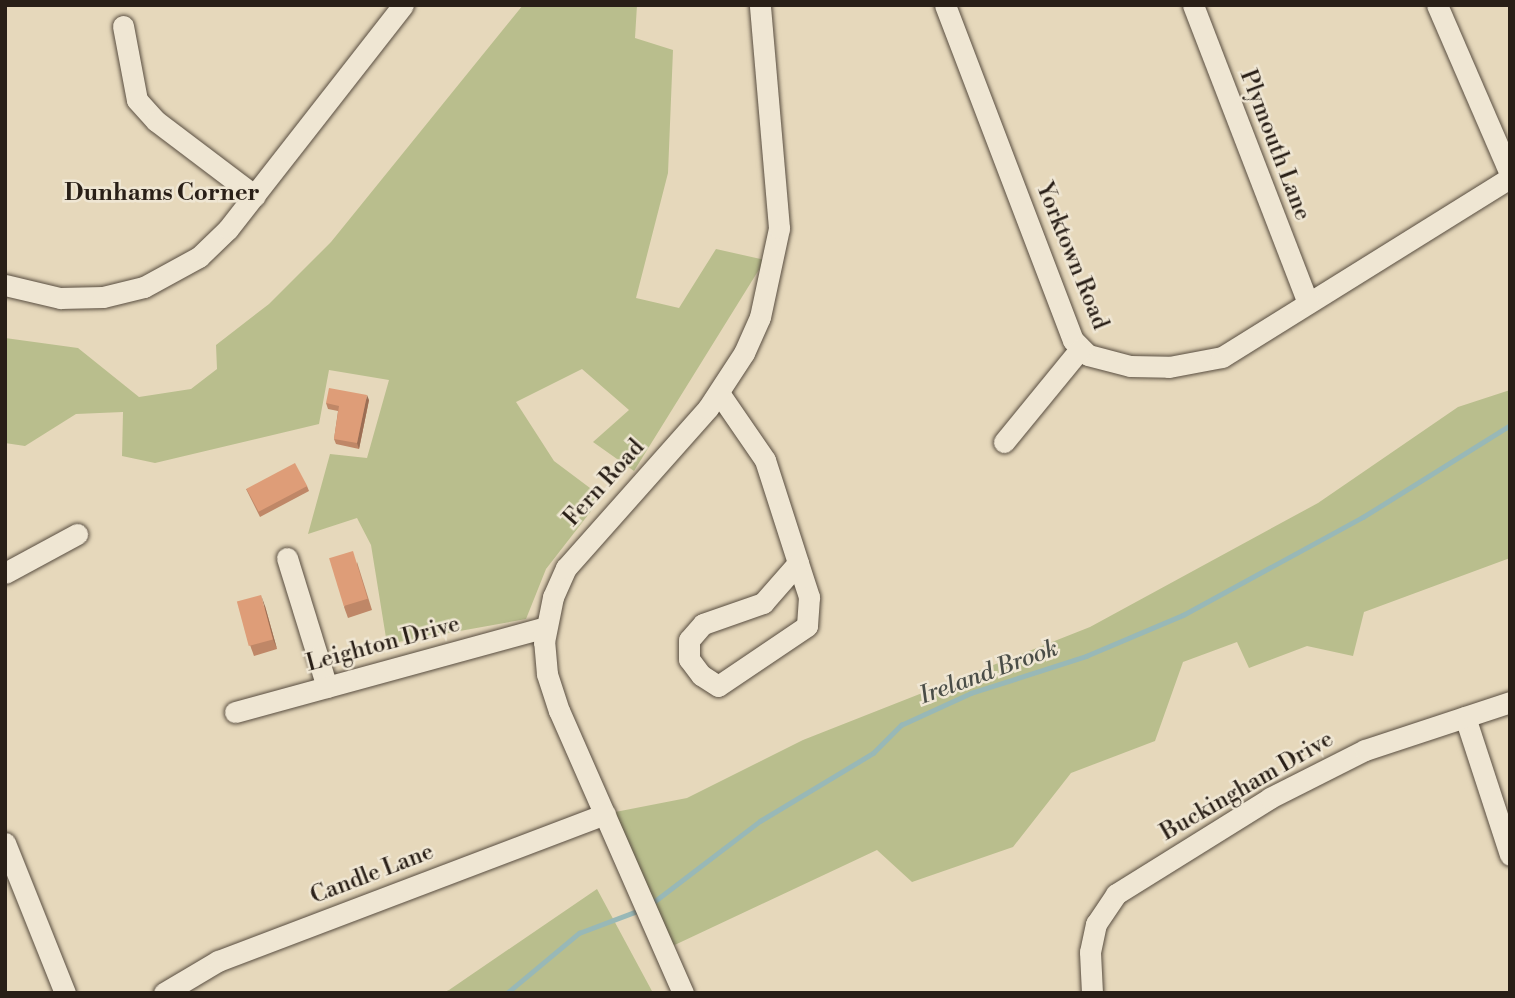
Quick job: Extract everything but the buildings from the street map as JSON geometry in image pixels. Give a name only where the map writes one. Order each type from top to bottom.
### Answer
[{"type":"street","points":[[5,285],[40,295],[81,298],[144,287],[199,257],[255,196],[403,5]]},
{"type":"street","name":"Fern Road","points":[[682,993],[551,689],[546,627],[556,589],[575,555],[719,393],[757,324],[768,292],[779,228],[760,5]]},
{"type":"street","name":"Yorktown Road","points":[[945,5],[1080,349],[1088,355],[1129,366],[1169,368],[1222,357],[1510,176]]},
{"type":"street","name":"Plymouth Lane","points":[[1193,5],[1308,303]]},
{"type":"street","points":[[1437,5],[1510,176]]},
{"type":"street","points":[[123,26],[138,100],[156,121],[255,196]]},
{"type":"street","points":[[1004,442],[1080,349]]},
{"type":"street","points":[[719,393],[765,460],[809,597],[807,626],[718,686],[701,675],[689,659],[689,640],[703,624],[763,603],[798,563]]},
{"type":"street","points":[[5,573],[77,534]]},
{"type":"street","points":[[288,558],[327,687]]},
{"type":"street","name":"Leighton Drive","points":[[235,712],[546,627]]},
{"type":"street","name":"Buckingham Drive","points":[[1092,993],[1090,952],[1096,924],[1116,894],[1270,798],[1366,750],[1510,702]]},
{"type":"street","points":[[1465,717],[1510,855]]},
{"type":"street","name":"Candle Lane","points":[[164,993],[218,961],[605,814]]},
{"type":"street","points":[[6,847],[65,993]]},
{"type":"green space","points":[[523,5],[637,5],[635,38],[673,50],[668,173],[636,298],[679,308],[716,249],[765,260],[634,471],[593,442],[629,410],[582,369],[516,402],[554,461],[602,497],[546,569],[526,619],[387,644],[371,545],[357,518],[308,534],[330,454],[367,458],[389,380],[329,370],[319,424],[155,463],[122,456],[123,412],[76,414],[25,446],[5,443],[5,338],[78,348],[139,397],[191,389],[217,369],[216,345],[269,304],[331,242]]},
{"type":"green space","points":[[1510,390],[1510,558],[1364,612],[1353,656],[1307,646],[1249,668],[1237,642],[1183,662],[1155,741],[1071,773],[1013,847],[912,882],[877,850],[664,950],[605,814],[687,798],[803,740],[1090,627],[1318,503],[1458,407]]},
{"type":"green space","points":[[597,889],[653,993],[442,993],[449,990]]},
{"type":"waterway","name":"Ireland Brook","points":[[651,904],[760,821],[873,753],[901,725],[971,693],[1086,656],[1183,615],[1363,517],[1510,425]]},
{"type":"waterway","name":"Ireland Brook","points":[[507,993],[579,933],[640,910]]},
{"type":"district","name":"Dunhams Corner","points":[[162,194]]}]
